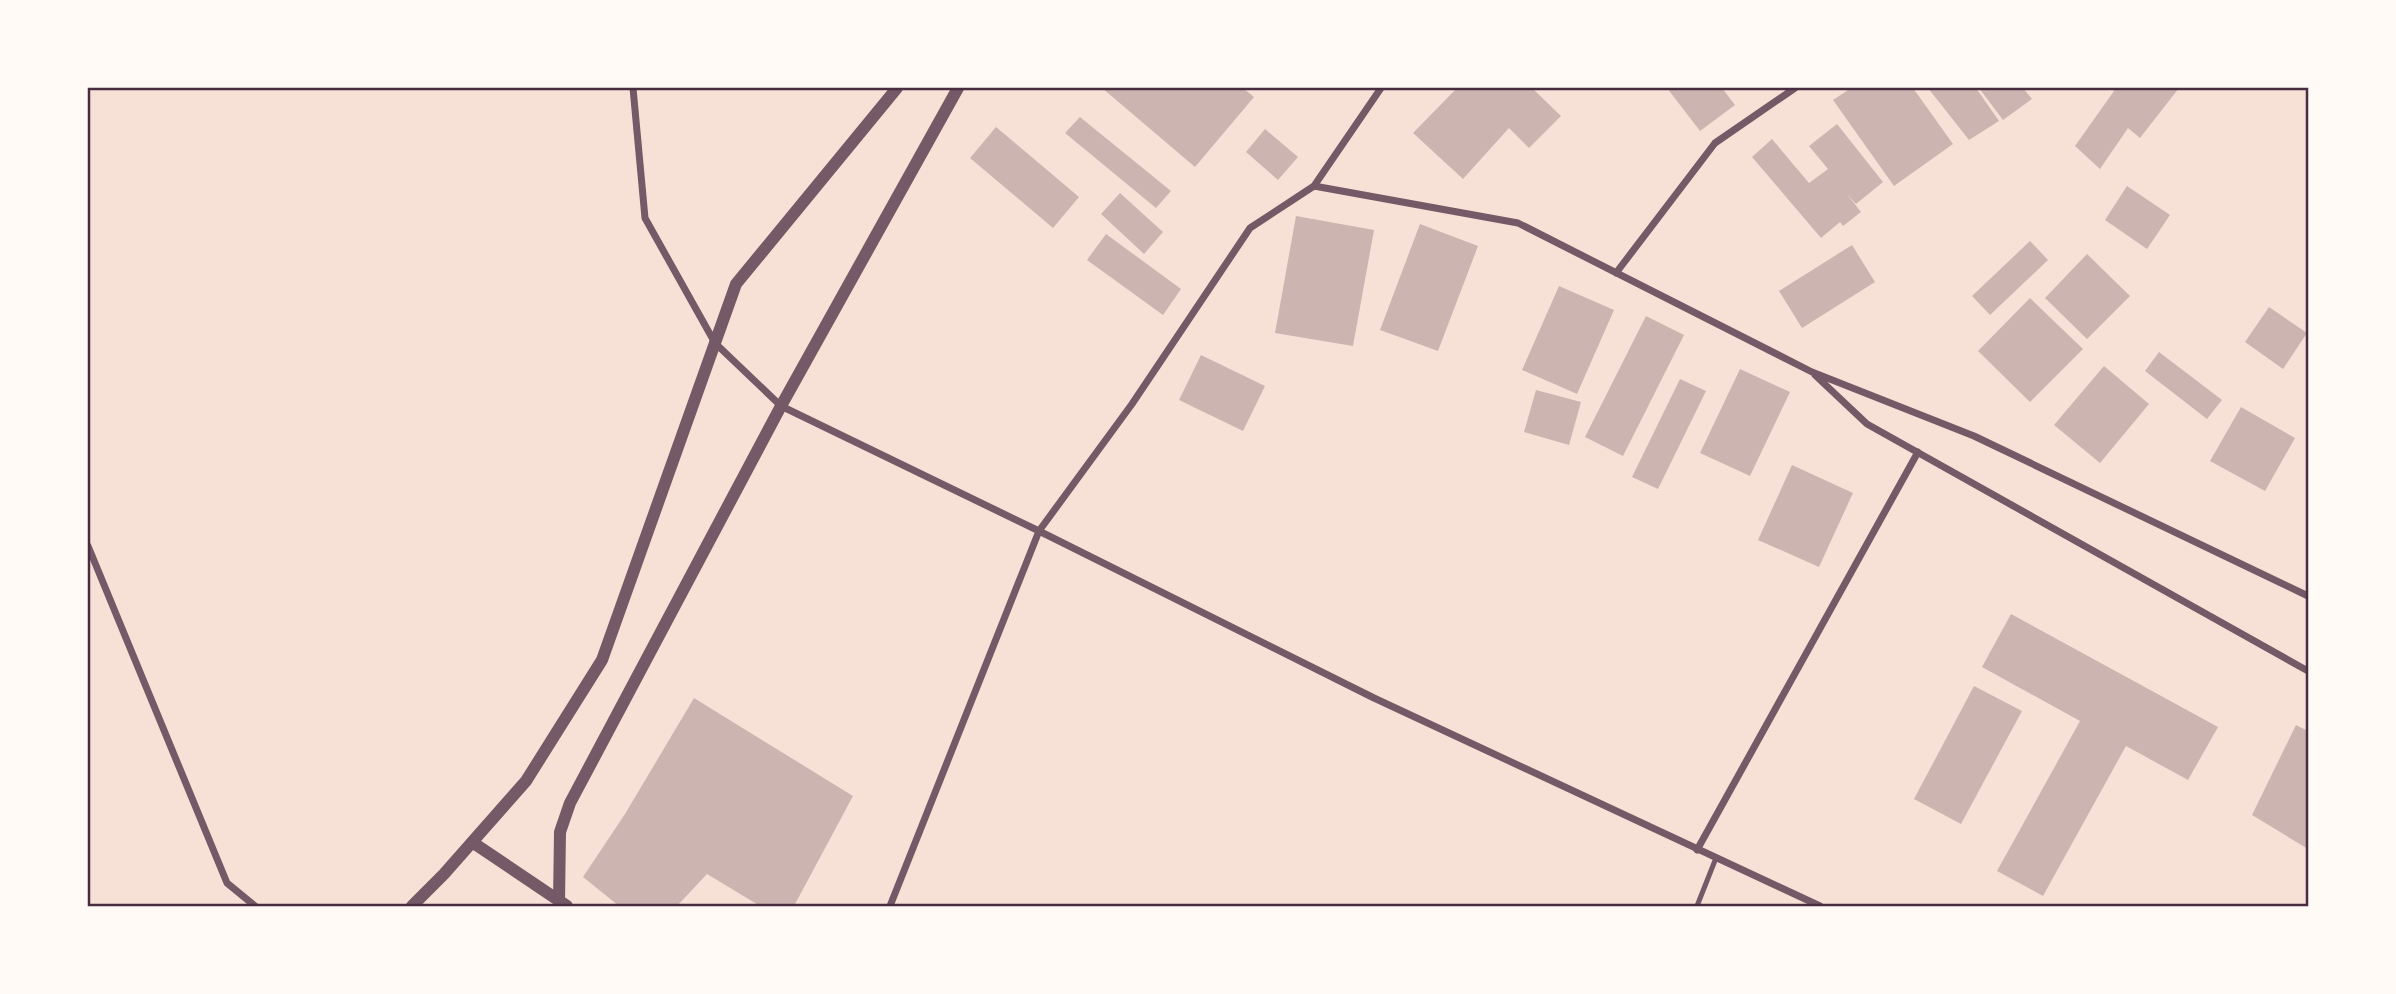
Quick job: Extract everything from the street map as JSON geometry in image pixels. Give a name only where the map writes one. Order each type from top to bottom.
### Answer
[{"type":"street","points":[[633,88],[645,218],[715,343],[780,406],[1374,698],[1820,906]]},
{"type":"street","points":[[418,904],[526,781],[602,660],[736,284],[897,88]]},
{"type":"street","points":[[563,904],[560,832],[570,803],[780,406],[958,88]]},
{"type":"street","points":[[890,906],[1039,531],[1132,404],[1250,228],[1314,187],[1381,88]]},
{"type":"street","points":[[1616,273],[1715,142],[1795,88]]},
{"type":"street","points":[[1314,187],[1518,223],[1812,372],[1974,436],[2308,596]]},
{"type":"street","points":[[1812,372],[1867,424],[2308,671]]},
{"type":"street","points":[[1697,850],[1918,452]]},
{"type":"street","points":[[88,546],[227,883],[255,906]]},
{"type":"street","points":[[472,842],[563,904]]},
{"type":"lane","points":[[1697,906],[1716,858]]},
{"type":"building","points":[[1102,88],[1243,88],[1254,97],[1195,167]]},
{"type":"building","points":[[1457,88],[1532,88],[1561,116],[1529,148],[1509,128],[1463,179],[1413,133]]},
{"type":"building","points":[[1667,88],[1722,88],[1735,105],[1700,131]]},
{"type":"building","points":[[1851,88],[1913,88],[1953,144],[1894,186],[1833,100]]},
{"type":"building","points":[[1928,88],[1976,88],[1999,121],[1969,140]]},
{"type":"building","points":[[1979,88],[2023,88],[2032,99],[2003,120]]},
{"type":"building","points":[[2111,88],[2179,88],[2140,138],[2128,128],[2100,169],[2075,146],[2114,91]]},
{"type":"building","points":[[1080,117],[1171,191],[1156,208],[1065,133]]},
{"type":"building","points":[[1837,124],[1883,182],[1856,204],[1847,194],[1861,212],[1843,226],[1840,222],[1821,238],[1752,157],[1772,139],[1809,183],[1828,169],[1809,146]]},
{"type":"building","points":[[996,127],[1079,197],[1053,228],[970,158]]},
{"type":"building","points":[[1265,129],[1298,157],[1278,180],[1246,152]]},
{"type":"building","points":[[2127,186],[2170,215],[2147,249],[2105,220]]},
{"type":"building","points":[[1120,193],[1163,232],[1144,254],[1101,214]]},
{"type":"building","points":[[1296,216],[1374,230],[1353,346],[1275,333]]},
{"type":"building","points":[[1420,224],[1478,246],[1438,351],[1380,330]]},
{"type":"building","points":[[1106,234],[1181,289],[1163,315],[1087,260]]},
{"type":"building","points":[[2030,241],[2048,260],[1990,315],[1972,296]]},
{"type":"building","points":[[1852,245],[1875,282],[1802,328],[1779,291]]},
{"type":"building","points":[[2087,254],[2130,296],[2087,339],[2045,298]]},
{"type":"building","points":[[1559,286],[1614,310],[1577,394],[1522,370]]},
{"type":"building","points":[[2030,298],[2083,349],[2030,402],[1978,351]]},
{"type":"building","points":[[2269,307],[2307,333],[2283,369],[2245,342]]},
{"type":"building","points":[[1646,316],[1684,335],[1623,456],[1585,437]]},
{"type":"building","points":[[2159,352],[2222,400],[2207,419],[2145,371]]},
{"type":"building","points":[[1201,355],[1265,386],[1243,431],[1179,400]]},
{"type":"building","points":[[2104,366],[2149,404],[2100,463],[2054,425]]},
{"type":"building","points":[[1740,369],[1790,392],[1750,476],[1700,453]]},
{"type":"building","points":[[1680,379],[1706,391],[1658,489],[1632,477]]},
{"type":"building","points":[[1536,390],[1581,402],[1569,445],[1524,432]]},
{"type":"building","points":[[2241,407],[2295,438],[2265,491],[2210,461]]},
{"type":"building","points":[[1792,465],[1853,493],[1819,567],[1758,540]]},
{"type":"building","points":[[2011,614],[2218,727],[2188,780],[2126,746],[2043,896],[1997,871],[2080,721],[1982,667]]},
{"type":"building","points":[[1974,686],[2022,711],[1961,824],[1914,799]]},
{"type":"building","points":[[694,698],[853,796],[794,906],[760,906],[707,874],[677,906],[619,906],[583,877],[625,814]]},
{"type":"building","points":[[2296,725],[2308,731],[2308,849],[2252,815]]}]
